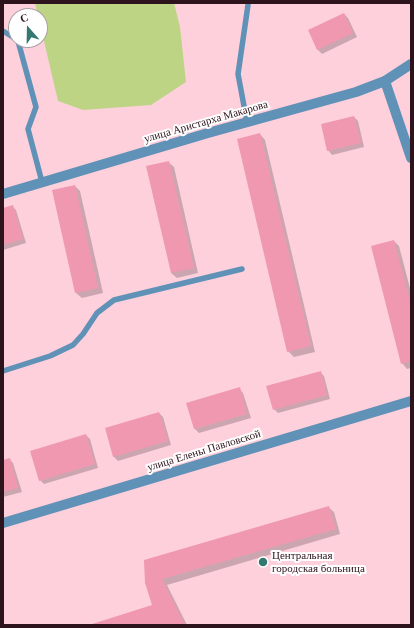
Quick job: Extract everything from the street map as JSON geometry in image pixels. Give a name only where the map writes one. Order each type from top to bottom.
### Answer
[{"type":"street","name":"улица Аристарха Макарова","points":[[3,194],[247,122],[356,92],[384,81],[411,64]]},
{"type":"street","points":[[384,81],[411,158]]},
{"type":"street","name":"улица Елены Павловской","points":[[3,523],[411,401]]},
{"type":"lane","points":[[247,122],[238,74],[248,6]]},
{"type":"lane","points":[[20,48],[36,107],[28,129],[42,182]]},
{"type":"lane","points":[[3,370],[50,356],[73,345],[83,334],[97,313],[114,300],[242,268]]},
{"type":"green space","points":[[35,3],[174,3],[180,27],[186,82],[151,105],[83,110],[58,101],[46,48],[48,48],[48,8],[36,8]]},
{"type":"building","points":[[344,13],[353,33],[317,50],[308,30]]},
{"type":"building","points":[[354,116],[361,143],[327,151],[321,124]]},
{"type":"building","points":[[260,133],[311,346],[287,352],[237,139]]},
{"type":"building","points":[[169,161],[194,268],[171,273],[146,166]]},
{"type":"building","points":[[75,185],[98,288],[75,293],[52,190]]},
{"type":"building","points":[[13,205],[23,239],[3,245],[3,208]]},
{"type":"building","points":[[394,240],[411,306],[411,361],[401,364],[371,246]]},
{"type":"building","points":[[321,371],[327,395],[273,410],[266,386]]},
{"type":"building","points":[[240,387],[247,414],[194,429],[186,403]]},
{"type":"building","points":[[159,412],[168,441],[113,457],[105,428]]},
{"type":"building","points":[[86,434],[95,464],[39,481],[30,451]]},
{"type":"building","points":[[10,458],[18,488],[3,492],[3,460]]},
{"type":"building","points":[[329,506],[336,529],[162,579],[185,625],[89,625],[152,605],[145,583],[144,560]]},
{"type":"place","name":"Центральная городская больница","points":[[263,562]]}]
